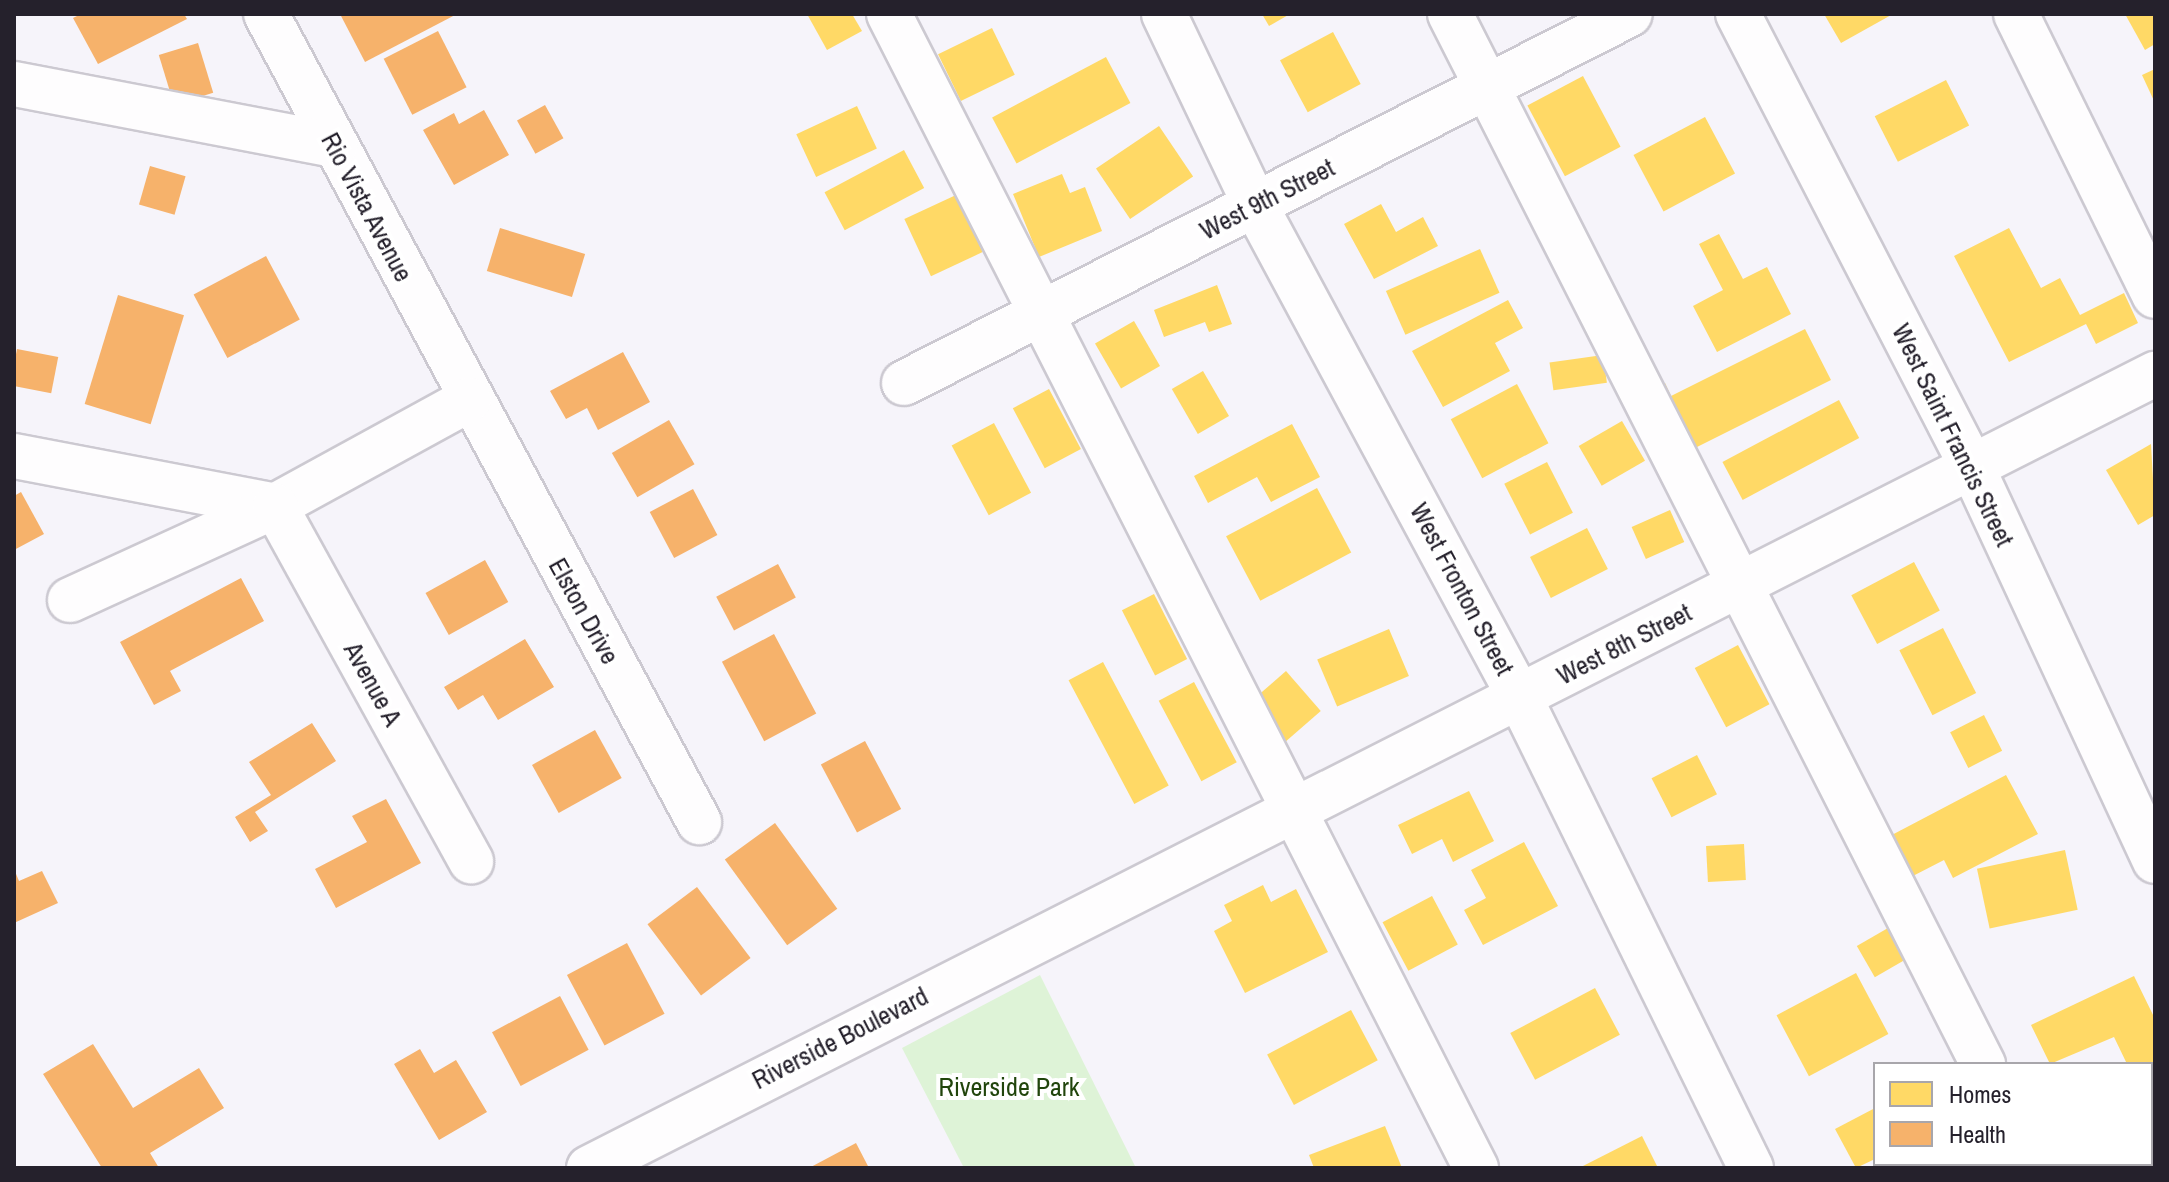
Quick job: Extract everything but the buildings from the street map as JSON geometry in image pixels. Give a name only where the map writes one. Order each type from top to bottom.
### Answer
[{"type":"street","name":"Rio Vista Avenue","points":[[266,14],[469,400]]},
{"type":"street","points":[[889,14],[1290,811],[1476,1168]]},
{"type":"street","name":"West Fronton Street","points":[[1164,14],[1255,205],[1519,696],[1751,1168]]},
{"type":"street","points":[[1450,14],[1982,1062]]},
{"type":"street","name":"West 9th Street","points":[[904,383],[1630,14]]},
{"type":"street","name":"West Saint Francis Street","points":[[1738,14],[1973,469],[2154,858]]},
{"type":"street","points":[[2016,14],[2155,296]]},
{"type":"street","points":[[14,84],[335,145]]},
{"type":"street","name":"West 8th Street","points":[[1090,909],[1973,469],[2155,374]]},
{"type":"street","points":[[70,600],[275,506],[469,400]]},
{"type":"street","name":"Elston Drive","points":[[469,400],[699,822]]},
{"type":"street","points":[[14,456],[275,506]]},
{"type":"street","name":"Avenue A","points":[[275,506],[471,861]]},
{"type":"street","name":"Riverside Boulevard","points":[[589,1168],[657,1152],[1090,909]]},
{"type":"green space","name":"Riverside Park","points":[[1040,975],[1136,1168],[964,1168],[902,1048]]}]
